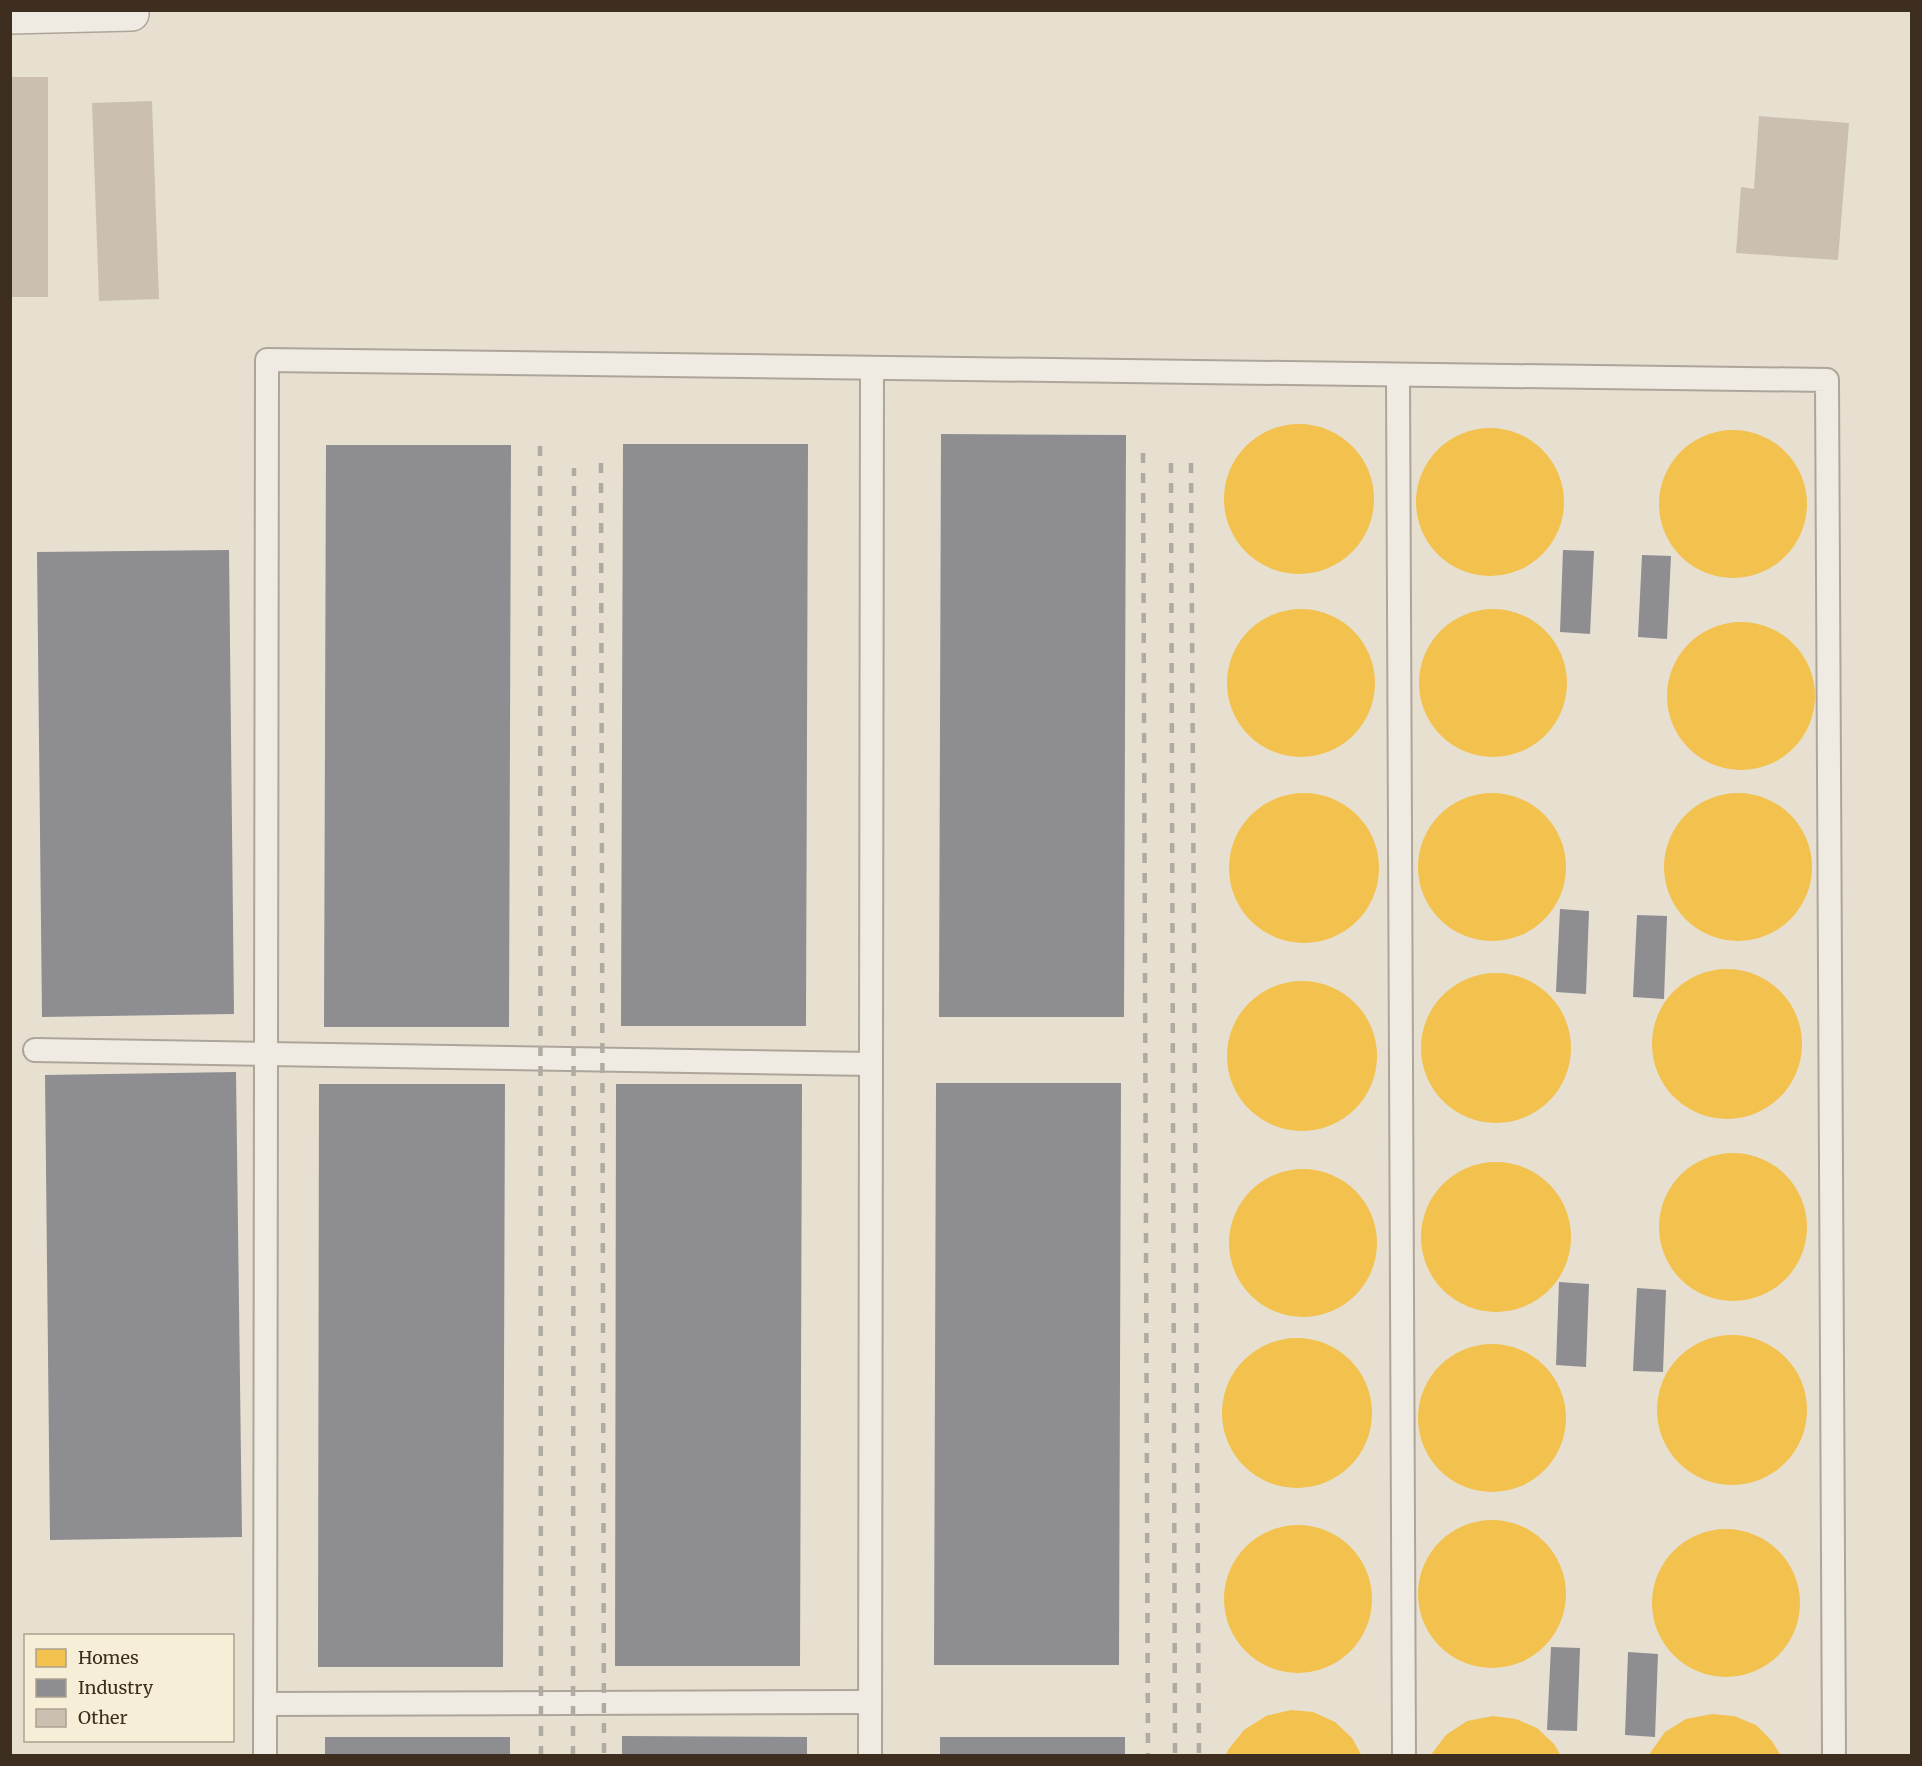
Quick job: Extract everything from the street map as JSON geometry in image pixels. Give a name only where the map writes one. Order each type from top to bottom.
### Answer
[{"type":"street","points":[[10,17],[132,14],[132,10]]},
{"type":"lane","points":[[265,1755],[267,360],[1827,380],[1834,1755]]},
{"type":"lane","points":[[870,1755],[872,368]]},
{"type":"lane","points":[[1398,375],[1404,1755]]},
{"type":"lane","points":[[35,1050],[871,1064]]},
{"type":"lane","points":[[265,1704],[870,1702]]},
{"type":"building: Homes","points":[[1299,424],[1328,430],[1352,446],[1368,470],[1374,499],[1368,528],[1352,552],[1328,568],[1299,574],[1270,568],[1246,552],[1230,528],[1224,499],[1230,470],[1246,446],[1270,430]]},
{"type":"building: Homes","points":[[1490,428],[1518,433],[1543,449],[1559,474],[1564,502],[1559,530],[1543,555],[1518,571],[1490,576],[1462,571],[1437,555],[1421,530],[1416,502],[1421,474],[1437,449],[1462,433]]},
{"type":"building: Homes","points":[[1733,430],[1761,435],[1786,451],[1802,476],[1807,504],[1802,532],[1786,557],[1761,573],[1733,578],[1705,573],[1680,557],[1664,532],[1659,504],[1664,476],[1680,451],[1705,435]]},
{"type":"building: Homes","points":[[1301,609],[1329,614],[1354,630],[1370,655],[1375,683],[1370,711],[1354,736],[1329,752],[1301,757],[1273,752],[1248,736],[1232,711],[1227,683],[1232,655],[1248,630],[1273,614]]},
{"type":"building: Homes","points":[[1493,609],[1521,614],[1546,630],[1562,655],[1567,683],[1562,711],[1546,736],[1521,752],[1493,757],[1465,752],[1440,736],[1424,711],[1419,683],[1424,655],[1440,630],[1465,614]]},
{"type":"building: Homes","points":[[1741,622],[1770,627],[1794,643],[1810,667],[1815,696],[1810,725],[1794,749],[1770,765],[1741,770],[1712,765],[1688,749],[1672,725],[1667,696],[1672,667],[1688,643],[1712,627]]},
{"type":"building: Homes","points":[[1304,793],[1333,799],[1357,815],[1373,839],[1379,868],[1373,897],[1357,921],[1333,937],[1304,943],[1275,937],[1251,921],[1235,897],[1229,868],[1235,839],[1251,815],[1275,799]]},
{"type":"building: Homes","points":[[1492,793],[1520,798],[1545,814],[1561,839],[1566,867],[1561,895],[1545,920],[1520,936],[1492,941],[1464,936],[1439,920],[1423,895],[1418,867],[1423,839],[1439,814],[1464,798]]},
{"type":"building: Homes","points":[[1738,793],[1766,798],[1791,814],[1807,839],[1812,867],[1807,895],[1791,920],[1766,936],[1738,941],[1710,936],[1685,920],[1669,895],[1664,867],[1669,839],[1685,814],[1710,798]]},
{"type":"building: Homes","points":[[1727,969],[1756,975],[1780,991],[1796,1015],[1802,1044],[1796,1073],[1780,1097],[1756,1113],[1727,1119],[1698,1113],[1674,1097],[1658,1073],[1652,1044],[1658,1015],[1674,991],[1698,975]]},
{"type":"building: Homes","points":[[1496,973],[1525,979],[1549,995],[1565,1019],[1571,1048],[1565,1077],[1549,1101],[1525,1117],[1496,1123],[1467,1117],[1443,1101],[1427,1077],[1421,1048],[1427,1019],[1443,995],[1467,979]]},
{"type":"building: Homes","points":[[1302,981],[1331,987],[1355,1003],[1371,1027],[1377,1056],[1371,1085],[1355,1109],[1331,1125],[1302,1131],[1273,1125],[1249,1109],[1233,1085],[1227,1056],[1233,1027],[1249,1003],[1273,987]]},
{"type":"building: Homes","points":[[1733,1153],[1761,1158],[1786,1174],[1802,1199],[1807,1227],[1802,1255],[1786,1280],[1761,1296],[1733,1301],[1705,1296],[1680,1280],[1664,1255],[1659,1227],[1664,1199],[1680,1174],[1705,1158]]},
{"type":"building: Homes","points":[[1496,1162],[1525,1168],[1549,1184],[1565,1208],[1571,1237],[1565,1266],[1549,1290],[1525,1306],[1496,1312],[1467,1306],[1443,1290],[1427,1266],[1421,1237],[1427,1208],[1443,1184],[1467,1168]]},
{"type":"building: Homes","points":[[1303,1169],[1332,1174],[1356,1190],[1372,1214],[1377,1243],[1372,1272],[1356,1296],[1332,1312],[1303,1317],[1274,1312],[1250,1296],[1234,1272],[1229,1243],[1234,1214],[1250,1190],[1274,1174]]},
{"type":"building: Homes","points":[[1732,1335],[1761,1341],[1785,1357],[1801,1381],[1807,1410],[1801,1439],[1785,1463],[1761,1479],[1732,1485],[1703,1479],[1679,1463],[1663,1439],[1657,1410],[1663,1381],[1679,1357],[1703,1341]]},
{"type":"building: Homes","points":[[1297,1338],[1326,1344],[1350,1360],[1366,1384],[1372,1413],[1366,1442],[1350,1466],[1326,1482],[1297,1488],[1268,1482],[1244,1466],[1228,1442],[1222,1413],[1228,1384],[1244,1360],[1268,1344]]},
{"type":"building: Homes","points":[[1492,1344],[1520,1349],[1545,1365],[1561,1390],[1566,1418],[1561,1446],[1545,1471],[1520,1487],[1492,1492],[1464,1487],[1439,1471],[1423,1446],[1418,1418],[1423,1390],[1439,1365],[1464,1349]]},
{"type":"building: Homes","points":[[1492,1520],[1520,1525],[1545,1541],[1561,1566],[1566,1594],[1561,1622],[1545,1647],[1520,1663],[1492,1668],[1464,1663],[1439,1647],[1423,1622],[1418,1594],[1423,1566],[1439,1541],[1464,1525]]},
{"type":"building: Homes","points":[[1298,1525],[1326,1530],[1351,1546],[1367,1571],[1372,1599],[1367,1627],[1351,1652],[1326,1668],[1298,1673],[1270,1668],[1245,1652],[1229,1627],[1224,1599],[1229,1571],[1245,1546],[1270,1530]]},
{"type":"building: Homes","points":[[1726,1529],[1754,1534],[1779,1550],[1795,1575],[1800,1603],[1795,1631],[1779,1656],[1754,1672],[1726,1677],[1698,1672],[1673,1656],[1657,1631],[1652,1603],[1657,1575],[1673,1550],[1698,1534]]},
{"type":"building: Homes","points":[[1291,1710],[1313,1712],[1335,1722],[1352,1738],[1362,1756],[1226,1756],[1244,1730],[1266,1716]]},
{"type":"building: Homes","points":[[1712,1714],[1734,1716],[1756,1725],[1772,1741],[1781,1756],[1648,1756],[1665,1732],[1686,1719]]},
{"type":"building: Homes","points":[[1493,1716],[1516,1719],[1537,1728],[1554,1744],[1561,1756],[1430,1756],[1446,1735],[1467,1721]]},
{"type":"building: Industry","points":[[941,434],[1126,435],[1124,1017],[939,1017]]},
{"type":"building: Industry","points":[[623,444],[808,444],[806,1026],[621,1026]]},
{"type":"building: Industry","points":[[326,445],[511,445],[509,1027],[324,1027]]},
{"type":"building: Industry","points":[[229,550],[234,1014],[42,1017],[37,552]]},
{"type":"building: Industry","points":[[1563,550],[1594,551],[1590,634],[1560,632]]},
{"type":"building: Industry","points":[[1642,555],[1671,556],[1667,639],[1638,637]]},
{"type":"building: Industry","points":[[1560,909],[1589,911],[1586,994],[1556,992]]},
{"type":"building: Industry","points":[[1637,915],[1667,916],[1664,999],[1633,997]]},
{"type":"building: Industry","points":[[236,1072],[242,1537],[50,1540],[45,1075]]},
{"type":"building: Industry","points":[[936,1083],[1121,1083],[1119,1665],[934,1665]]},
{"type":"building: Industry","points":[[319,1084],[505,1084],[503,1667],[318,1667]]},
{"type":"building: Industry","points":[[616,1084],[802,1084],[800,1666],[615,1666]]},
{"type":"building: Industry","points":[[1559,1282],[1589,1284],[1586,1367],[1556,1365]]},
{"type":"building: Industry","points":[[1637,1288],[1666,1290],[1663,1372],[1633,1371]]},
{"type":"building: Industry","points":[[1551,1647],[1580,1648],[1577,1731],[1547,1730]]},
{"type":"building: Industry","points":[[1628,1652],[1658,1654],[1655,1737],[1625,1735]]},
{"type":"building: Industry","points":[[622,1736],[807,1737],[807,1756],[622,1756]]},
{"type":"building: Industry","points":[[325,1737],[510,1737],[510,1756],[325,1756]]},
{"type":"building: Industry","points":[[940,1737],[1125,1737],[1125,1756],[940,1756]]},
{"type":"building: Other","points":[[10,77],[48,77],[48,297],[10,297]]},
{"type":"building: Other","points":[[152,101],[159,299],[99,301],[92,103]]},
{"type":"building: Other","points":[[1759,116],[1849,123],[1838,260],[1736,253],[1741,187],[1754,189]]},
{"type":"railway","points":[[540,446],[541,1756]]},
{"type":"railway","points":[[1143,453],[1148,1756]]},
{"type":"railway","points":[[601,463],[604,1756]]},
{"type":"railway","points":[[1171,463],[1175,1756]]},
{"type":"railway","points":[[1191,463],[1199,1756]]},
{"type":"railway","points":[[573,1756],[574,468]]}]
